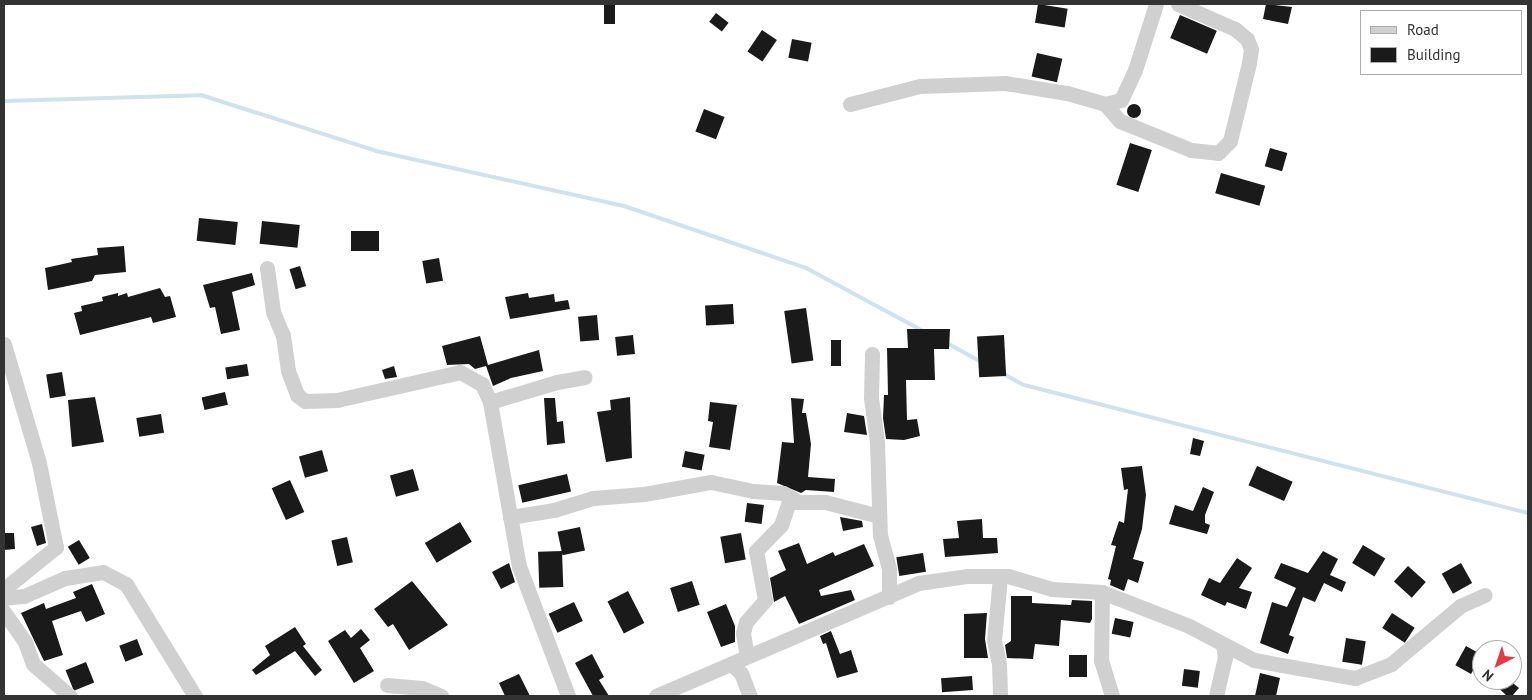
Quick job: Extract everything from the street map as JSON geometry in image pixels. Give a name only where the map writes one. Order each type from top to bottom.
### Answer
[{"type":"street","points":[[850,104],[920,86],[1006,83],[1067,93],[1105,104],[1121,100],[1135,70],[1156,4]]},
{"type":"street","points":[[1105,104],[1120,121],[1191,150],[1218,153],[1230,142],[1250,63],[1251,49],[1247,39],[1235,29],[1178,4]]},
{"type":"street","points":[[267,268],[273,312],[283,335],[288,371],[297,395],[305,401],[337,400],[460,372],[482,384],[490,402],[519,566],[568,696]]},
{"type":"street","points":[[4,344],[38,463],[56,548],[4,589]]},
{"type":"street","points":[[872,354],[871,398],[877,442],[880,536],[889,569],[889,597]]},
{"type":"street","points":[[490,402],[557,382],[585,376]]},
{"type":"street","points":[[510,517],[554,510],[593,498],[644,494],[711,482],[753,491],[783,493],[797,501]]},
{"type":"street","points":[[747,656],[743,633],[746,622],[765,600],[756,551],[781,525],[789,502],[825,502],[879,516]]},
{"type":"street","points":[[4,598],[24,596],[65,578],[103,572],[126,584],[195,696]]},
{"type":"street","points":[[656,696],[918,583],[967,576],[1000,577],[1052,589],[1102,592],[1189,626],[1254,660],[1355,678],[1391,664],[1460,606],[1485,595]]},
{"type":"street","points":[[1000,577],[994,640],[999,664],[1000,696]]},
{"type":"street","points":[[1102,592],[1101,660],[1112,696]]},
{"type":"street","points":[[4,612],[25,642],[32,664],[70,696]]},
{"type":"street","points":[[1216,696],[1225,658],[1223,644]]},
{"type":"street","points":[[731,664],[741,673],[750,696]]},
{"type":"street","points":[[387,685],[422,688],[441,696]]},
{"type":"building","points":[[604,4],[615,4],[615,24],[604,24]]},
{"type":"building","points":[[1038,4],[1068,9],[1065,27],[1035,23]]},
{"type":"building","points":[[1266,4],[1292,7],[1288,24],[1263,19]]},
{"type":"building","points":[[716,13],[729,23],[722,32],[709,22]]},
{"type":"building","points":[[1180,15],[1217,31],[1207,54],[1170,38]]},
{"type":"building","points":[[762,30],[777,40],[762,62],[747,52]]},
{"type":"building","points":[[792,39],[812,43],[808,61],[788,58]]},
{"type":"building","points":[[1037,53],[1062,59],[1057,82],[1032,76]]},
{"type":"building","points":[[1131,104],[1137,104],[1141,111],[1137,118],[1131,118],[1127,114],[1127,108]]},
{"type":"building","points":[[704,109],[725,117],[716,139],[695,131]]},
{"type":"building","points":[[1130,143],[1152,150],[1138,192],[1116,185]]},
{"type":"building","points":[[1270,148],[1287,153],[1282,171],[1265,166]]},
{"type":"building","points":[[1221,173],[1265,186],[1259,206],[1215,193]]},
{"type":"building","points":[[199,218],[238,222],[235,245],[197,241]]},
{"type":"building","points":[[262,221],[300,225],[297,248],[260,244]]},
{"type":"building","points":[[351,231],[379,231],[379,251],[351,251]]},
{"type":"building","points":[[124,246],[126,272],[95,275],[92,281],[48,290],[45,268],[72,262],[71,259],[98,255],[97,248]]},
{"type":"building","points":[[439,258],[443,281],[426,284],[422,261]]},
{"type":"building","points":[[300,266],[306,286],[296,289],[289,269]]},
{"type":"building","points":[[252,273],[255,285],[232,292],[240,330],[221,334],[215,307],[210,308],[203,285]]},
{"type":"building","points":[[160,288],[165,297],[170,296],[176,317],[153,323],[151,317],[80,335],[74,313],[82,311],[81,306],[103,301],[102,297],[118,293],[118,296],[127,293],[128,297]]},
{"type":"building","points":[[528,293],[529,298],[554,294],[555,302],[568,300],[570,309],[510,319],[505,297]]},
{"type":"building","points":[[733,304],[734,324],[706,325],[705,305]]},
{"type":"building","points":[[806,308],[813,360],[792,364],[784,311]]},
{"type":"building","points":[[597,315],[599,340],[580,342],[578,317]]},
{"type":"building","points":[[907,329],[950,329],[949,349],[934,349],[935,380],[906,380],[907,420],[917,419],[920,436],[904,440],[886,439],[883,418],[884,395],[888,395],[887,348],[908,348]]},
{"type":"building","points":[[633,335],[635,354],[617,356],[615,337]]},
{"type":"building","points":[[1004,335],[1006,376],[979,377],[977,336]]},
{"type":"building","points":[[480,336],[488,365],[539,350],[543,371],[511,378],[493,386],[486,366],[475,369],[469,364],[447,365],[442,346]]},
{"type":"building","points":[[831,340],[841,340],[841,366],[831,366]]},
{"type":"building","points":[[247,364],[249,376],[227,379],[225,367]]},
{"type":"building","points":[[394,366],[397,377],[385,379],[382,370]]},
{"type":"building","points":[[62,372],[66,396],[50,398],[46,375]]},
{"type":"building","points":[[225,392],[228,405],[205,410],[202,397]]},
{"type":"building","points":[[95,397],[104,442],[72,447],[68,400]]},
{"type":"building","points":[[630,397],[632,458],[606,462],[597,412],[611,410],[610,400]]},
{"type":"building","points":[[544,398],[555,398],[557,422],[563,421],[565,443],[547,445]]},
{"type":"building","points":[[791,398],[804,399],[802,413],[806,413],[811,444],[808,477],[835,479],[834,492],[806,490],[801,493],[777,483],[782,442],[794,443]]},
{"type":"building","points":[[710,402],[737,405],[730,450],[709,447],[713,422],[708,421]]},
{"type":"building","points":[[847,413],[864,416],[867,435],[844,432]]},
{"type":"building","points":[[161,414],[164,433],[139,437],[136,418]]},
{"type":"building","points":[[1193,438],[1204,441],[1200,456],[1190,454]]},
{"type":"building","points":[[322,450],[328,471],[305,478],[299,457]]},
{"type":"building","points":[[685,451],[705,455],[702,471],[682,467]]},
{"type":"building","points":[[1142,466],[1146,495],[1142,529],[1133,559],[1144,562],[1138,583],[1128,579],[1124,591],[1110,585],[1111,580],[1108,579],[1116,546],[1111,545],[1119,521],[1124,523],[1128,489],[1124,490],[1121,468]]},
{"type":"building","points":[[1257,466],[1293,482],[1284,501],[1248,485]]},
{"type":"building","points":[[413,469],[419,490],[396,497],[390,476]]},
{"type":"building","points":[[567,474],[571,492],[522,503],[518,485]]},
{"type":"building","points":[[290,480],[304,512],[286,520],[272,488]]},
{"type":"building","points":[[1203,487],[1214,492],[1205,515],[1205,523],[1210,525],[1207,534],[1169,524],[1175,505],[1193,511]]},
{"type":"building","points":[[747,503],[764,505],[762,524],[745,522]]},
{"type":"building","points":[[840,517],[862,521],[863,527],[843,531]]},
{"type":"building","points":[[982,519],[983,538],[997,538],[998,553],[945,557],[943,539],[959,538],[957,521]]},
{"type":"building","points":[[460,522],[472,542],[437,563],[425,543]]},
{"type":"building","points":[[42,524],[46,543],[37,546],[31,527]]},
{"type":"building","points":[[580,527],[585,550],[562,555],[558,532]]},
{"type":"building","points":[[4,533],[14,533],[15,549],[4,550]]},
{"type":"building","points":[[741,533],[746,560],[725,563],[720,537]]},
{"type":"building","points":[[347,537],[353,562],[337,566],[331,541]]},
{"type":"building","points":[[79,540],[90,558],[79,565],[68,547]]},
{"type":"building","points":[[799,543],[807,564],[833,552],[835,556],[864,544],[874,566],[819,590],[821,596],[851,590],[855,600],[799,624],[785,596],[774,602],[770,578],[786,570],[778,551]]},
{"type":"building","points":[[1363,545],[1385,558],[1374,576],[1352,563]]},
{"type":"building","points":[[562,551],[563,587],[539,588],[538,552]]},
{"type":"building","points":[[1323,551],[1338,559],[1330,575],[1346,582],[1342,592],[1324,583],[1315,602],[1303,597],[1289,635],[1294,637],[1288,654],[1260,643],[1272,602],[1287,607],[1296,588],[1274,578],[1281,563],[1308,573]]},
{"type":"building","points":[[923,553],[926,572],[899,576],[896,557]]},
{"type":"building","points":[[1237,558],[1252,568],[1239,588],[1252,592],[1246,609],[1227,602],[1225,606],[1201,595],[1209,578],[1220,583]]},
{"type":"building","points":[[509,563],[515,582],[501,589],[492,572]]},
{"type":"building","points":[[1461,563],[1472,583],[1453,594],[1442,574]]},
{"type":"building","points":[[1408,566],[1426,582],[1412,598],[1394,582]]},
{"type":"building","points":[[412,581],[448,625],[409,650],[393,624],[388,627],[374,609]]},
{"type":"building","points":[[692,581],[700,605],[678,612],[670,588]]},
{"type":"building","points":[[92,584],[105,614],[86,622],[81,611],[52,621],[63,655],[44,661],[21,613],[44,603],[46,609],[76,598],[73,592]]},
{"type":"building","points":[[628,591],[644,623],[624,634],[608,601]]},
{"type":"building","points":[[1011,596],[1032,596],[1032,603],[1071,605],[1072,600],[1092,601],[1092,619],[1090,623],[1061,620],[1059,646],[1035,644],[1033,659],[1007,658],[1005,645],[1011,641]]},
{"type":"building","points":[[574,602],[583,621],[557,633],[549,614]]},
{"type":"building","points":[[726,604],[735,626],[735,642],[721,647],[707,612]]},
{"type":"building","points":[[987,613],[985,639],[988,658],[964,658],[964,614]]},
{"type":"building","points":[[1392,613],[1415,628],[1405,643],[1382,628]]},
{"type":"building","points":[[1115,618],[1134,622],[1130,638],[1112,634]]},
{"type":"building","points":[[295,627],[306,644],[303,646],[322,670],[315,676],[295,651],[256,675],[252,670],[270,655],[265,646]]},
{"type":"building","points":[[361,629],[370,640],[360,648],[374,671],[354,683],[328,641],[345,630],[351,638]]},
{"type":"building","points":[[831,631],[840,654],[851,650],[858,672],[837,678],[826,643],[823,644],[820,636]]},
{"type":"building","points":[[1346,638],[1366,641],[1362,665],[1342,662]]},
{"type":"building","points":[[137,639],[143,655],[125,662],[119,646]]},
{"type":"building","points":[[1466,646],[1472,649],[1471,674],[1455,665]]},
{"type":"building","points":[[592,654],[604,677],[599,680],[609,696],[593,696],[575,663]]},
{"type":"building","points":[[1069,655],[1087,655],[1087,677],[1069,677]]},
{"type":"building","points":[[86,662],[94,682],[74,691],[66,670]]},
{"type":"building","points":[[1184,669],[1200,671],[1198,688],[1182,686]]},
{"type":"building","points":[[1260,673],[1280,678],[1276,696],[1255,696]]},
{"type":"building","points":[[519,674],[530,696],[505,696],[499,683]]},
{"type":"building","points":[[972,676],[973,690],[942,692],[941,678]]},
{"type":"building","points":[[1501,690],[1517,690],[1512,696],[1507,696]]},
{"type":"waterway","points":[[4,101],[201,95],[376,151],[624,206],[806,268],[923,331]]},
{"type":"waterway","points":[[945,342],[983,363]]},
{"type":"waterway","points":[[1002,373],[1024,385],[1528,513]]}]
